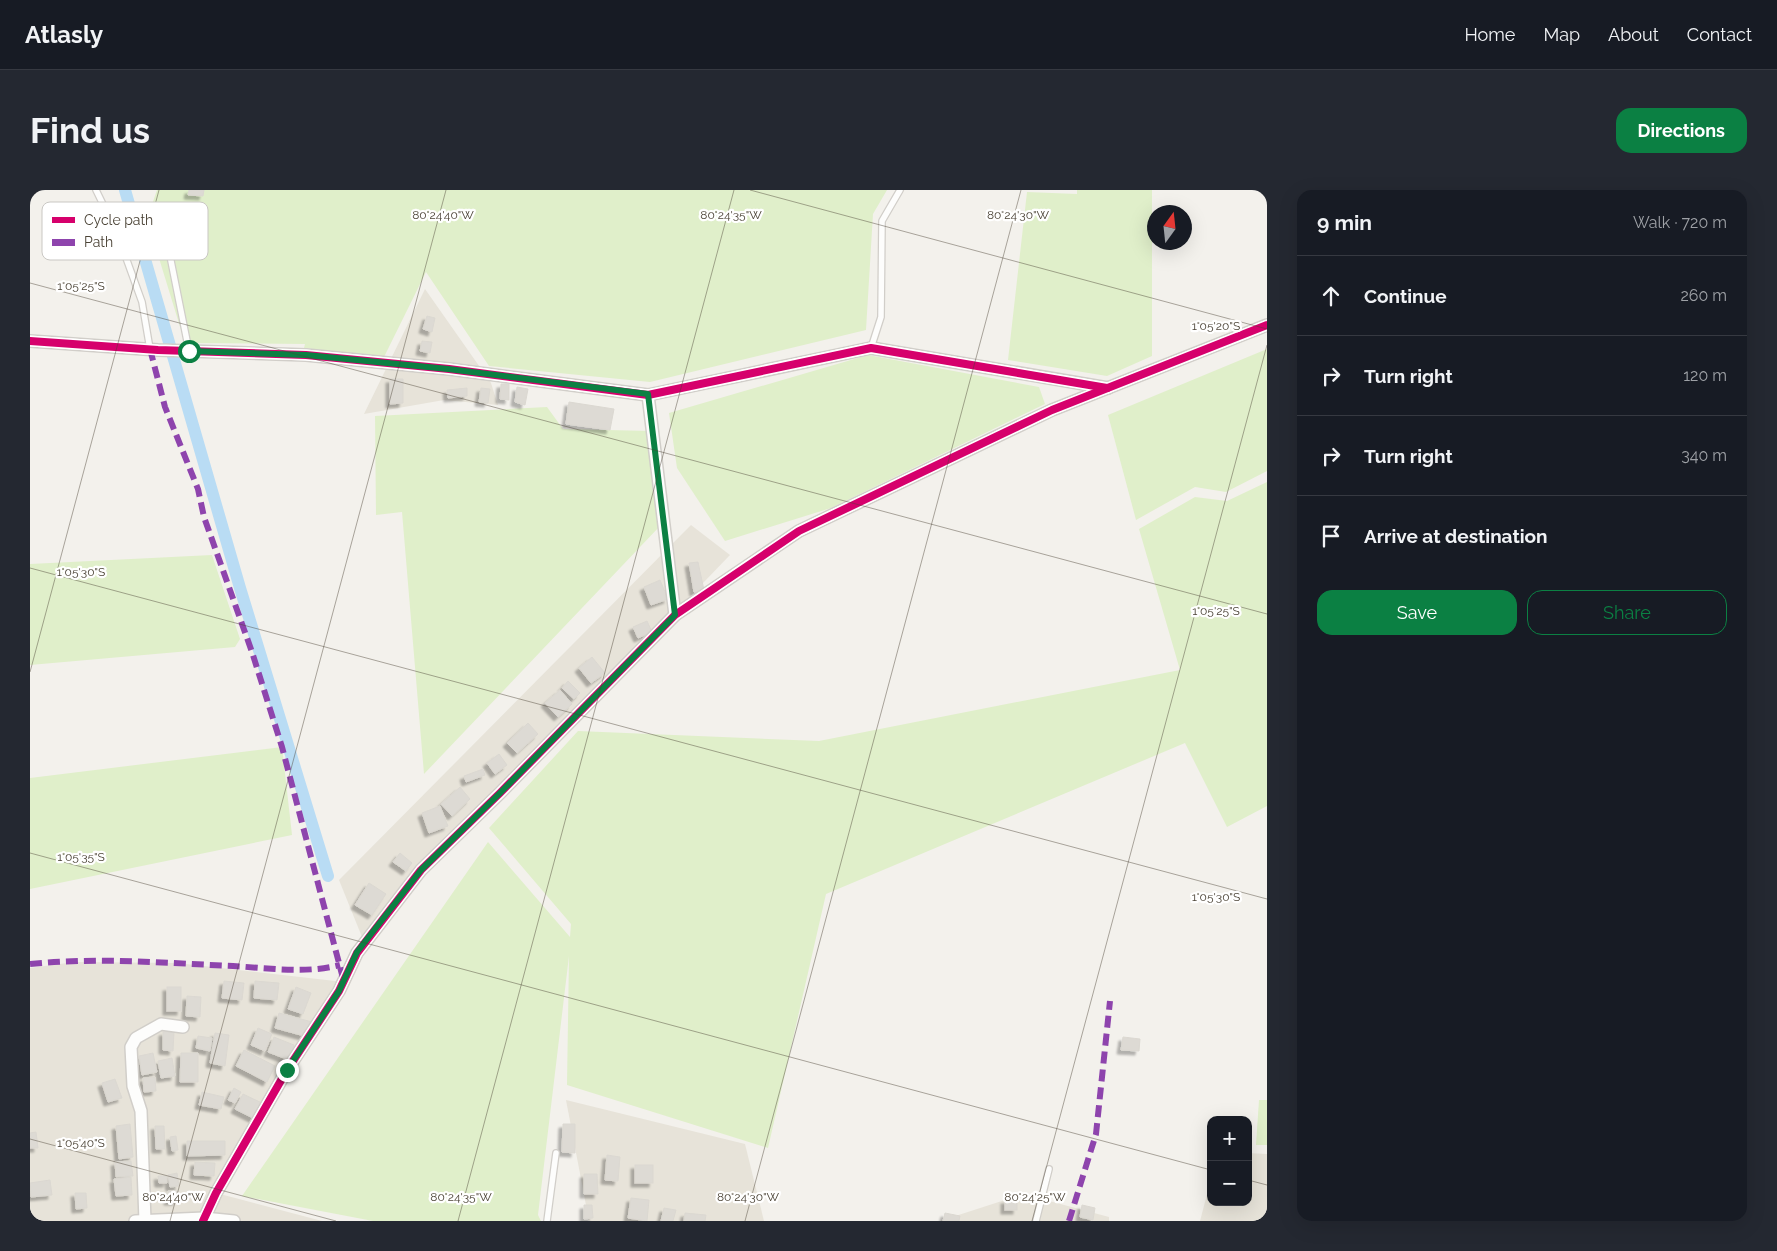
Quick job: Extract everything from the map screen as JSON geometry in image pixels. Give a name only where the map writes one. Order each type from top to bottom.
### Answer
[{"type":"street","points":[[204,1220],[216,1193],[287,1070],[339,991],[357,952],[421,870],[507,786],[675,615],[799,531],[1052,410],[1267,325]]},
{"type":"street","points":[[30,341],[185,351],[306,355],[448,369],[648,394],[871,348],[1108,388]]},
{"type":"street","points":[[648,394],[675,615]]},
{"type":"street","points":[[145,1221],[141,1111],[133,1086],[132,1047],[136,1038],[162,1024],[184,1027]]},
{"type":"street","points":[[135,1221],[234,1221]]},
{"type":"lane","points":[[96,190],[102,202]]},
{"type":"lane","points":[[871,348],[881,317],[882,221],[900,190]]},
{"type":"lane","points":[[127,260],[142,302],[154,349]]},
{"type":"lane","points":[[171,260],[185,351]]},
{"type":"lane","points":[[547,1221],[556,1153]]},
{"type":"lane","points":[[1036,1221],[1049,1169]]},
{"type":"shaded area","points":[[425,289],[491,383],[498,405],[444,400],[364,414]]},
{"type":"shaded area","points":[[691,525],[730,555],[362,937],[339,880]]},
{"type":"shaded area","points":[[75,962],[177,963],[344,982],[220,1194],[322,1221],[30,1221],[30,968]]},
{"type":"shaded area","points":[[566,1100],[745,1144],[764,1221],[589,1221]]},
{"type":"shaded area","points":[[1252,1153],[1267,1154],[1267,1221],[1200,1221],[1207,1194],[1207,1206],[1252,1206]]},
{"type":"shaded area","points":[[1023,1194],[1109,1217],[1109,1221],[940,1221]]},
{"type":"green space","points":[[157,190],[887,190],[873,214],[866,330],[650,382],[489,366],[426,272],[384,357],[304,348],[305,344],[185,343],[160,260],[208,260],[208,202],[153,202]]},
{"type":"green space","points":[[1077,190],[1152,190],[1152,205],[1147,205],[1147,250],[1152,250],[1152,356],[1107,376],[1008,360],[1027,192],[1077,194]]},
{"type":"green space","points":[[1267,349],[1267,471],[1226,492],[1195,487],[1136,520],[1108,415]]},
{"type":"green space","points":[[868,355],[1039,387],[1045,404],[831,508],[725,541],[677,468],[669,413]]},
{"type":"green space","points":[[547,407],[563,429],[651,431],[660,526],[424,774],[402,512],[376,515],[375,416]]},
{"type":"green space","points":[[1267,482],[1267,806],[1227,827],[1185,743],[826,894],[768,1148],[567,1085],[569,956],[538,1215],[541,1221],[373,1221],[242,1196],[488,842],[570,937],[571,924],[489,828],[578,731],[819,741],[1180,670],[1139,529],[1195,497],[1227,501]]},
{"type":"green space","points":[[212,555],[240,639],[235,647],[30,665],[30,564]]},
{"type":"green space","points":[[282,747],[292,835],[30,889],[30,778]]},
{"type":"green space","points":[[1259,1100],[1267,1100],[1267,1145],[1256,1145]]},
{"type":"building","points":[[189,190],[204,190],[203,196],[188,195]]},
{"type":"building","points":[[427,316],[435,318],[432,332],[423,329]]},
{"type":"building","points":[[422,341],[432,342],[430,353],[420,351]]},
{"type":"building","points":[[390,379],[403,379],[403,403],[390,404]]},
{"type":"building","points":[[501,384],[509,384],[509,400],[500,399]]},
{"type":"building","points":[[517,387],[528,389],[525,405],[515,402]]},
{"type":"building","points":[[467,388],[467,396],[448,398],[447,390]]},
{"type":"building","points":[[481,388],[490,389],[488,403],[479,402]]},
{"type":"building","points":[[569,402],[614,409],[610,430],[566,424]]},
{"type":"building","points":[[698,562],[704,590],[694,592],[689,563]]},
{"type":"building","points":[[660,580],[668,599],[651,605],[644,587]]},
{"type":"building","points":[[647,621],[652,632],[638,638],[633,627]]},
{"type":"building","points":[[592,657],[605,673],[591,683],[579,668]]},
{"type":"building","points":[[568,681],[580,693],[574,699],[562,688]]},
{"type":"building","points":[[560,690],[572,704],[558,717],[545,703]]},
{"type":"building","points":[[528,723],[538,734],[517,753],[507,743]]},
{"type":"building","points":[[499,754],[507,765],[495,774],[487,763]]},
{"type":"building","points":[[483,769],[485,775],[466,782],[464,776]]},
{"type":"building","points":[[460,787],[470,799],[452,816],[441,804]]},
{"type":"building","points":[[440,806],[448,826],[429,833],[422,813]]},
{"type":"building","points":[[400,853],[412,863],[406,871],[393,862]]},
{"type":"building","points":[[369,883],[386,894],[372,915],[355,905]]},
{"type":"building","points":[[224,981],[244,983],[242,1000],[222,998]]},
{"type":"building","points":[[255,981],[279,983],[277,1000],[254,998]]},
{"type":"building","points":[[167,987],[181,987],[181,1011],[167,1011]]},
{"type":"building","points":[[296,987],[311,993],[303,1014],[288,1009]]},
{"type":"building","points":[[187,996],[201,997],[200,1017],[186,1016]]},
{"type":"building","points":[[279,1013],[312,1022],[308,1037],[275,1028]]},
{"type":"building","points":[[258,1028],[272,1034],[265,1051],[251,1045]]},
{"type":"building","points":[[163,1032],[174,1032],[173,1051],[163,1050]]},
{"type":"building","points":[[215,1033],[229,1035],[225,1066],[210,1063]]},
{"type":"building","points":[[198,1036],[212,1038],[210,1051],[196,1048]]},
{"type":"building","points":[[274,1037],[294,1045],[289,1060],[268,1052]]},
{"type":"building","points":[[1123,1037],[1140,1039],[1139,1051],[1121,1050]]},
{"type":"building","points":[[244,1050],[275,1066],[267,1082],[236,1066]]},
{"type":"building","points":[[153,1053],[157,1072],[142,1075],[139,1056]]},
{"type":"building","points":[[181,1053],[198,1053],[198,1082],[180,1082]]},
{"type":"building","points":[[172,1058],[175,1076],[161,1078],[158,1061]]},
{"type":"building","points":[[155,1077],[156,1091],[144,1092],[143,1078]]},
{"type":"building","points":[[115,1079],[122,1098],[108,1102],[102,1083]]},
{"type":"building","points":[[234,1088],[241,1092],[235,1103],[228,1100]]},
{"type":"building","points":[[202,1092],[224,1097],[221,1109],[199,1105]]},
{"type":"building","points":[[243,1094],[262,1103],[255,1119],[235,1109]]},
{"type":"building","points":[[130,1124],[133,1157],[119,1159],[116,1126]]},
{"type":"building","points":[[563,1124],[575,1124],[575,1153],[562,1152]]},
{"type":"building","points":[[155,1126],[164,1126],[165,1149],[156,1149]]},
{"type":"building","points":[[36,1132],[38,1148],[30,1148],[30,1133]]},
{"type":"building","points":[[176,1136],[178,1150],[172,1151],[170,1137]]},
{"type":"building","points":[[187,1141],[225,1141],[225,1155],[187,1156]]},
{"type":"building","points":[[607,1155],[620,1157],[618,1181],[605,1180]]},
{"type":"building","points":[[131,1161],[133,1176],[116,1177],[115,1162]]},
{"type":"building","points":[[195,1162],[215,1163],[214,1176],[194,1175]]},
{"type":"building","points":[[635,1165],[653,1165],[653,1183],[635,1183]]},
{"type":"building","points":[[177,1173],[179,1186],[170,1187],[168,1175]]},
{"type":"building","points":[[584,1174],[597,1174],[598,1194],[584,1194]]},
{"type":"building","points":[[158,1176],[167,1176],[167,1183],[159,1183]]},
{"type":"building","points":[[131,1177],[132,1195],[116,1196],[114,1179]]},
{"type":"building","points":[[50,1180],[52,1195],[31,1197],[30,1183]]},
{"type":"building","points":[[168,1191],[178,1191],[177,1201],[168,1201]]},
{"type":"building","points":[[75,1193],[86,1193],[87,1208],[76,1209]]},
{"type":"building","points":[[631,1198],[649,1200],[647,1221],[628,1218]]},
{"type":"building","points":[[1005,1200],[1017,1200],[1017,1210],[1005,1210]]},
{"type":"building","points":[[584,1205],[592,1205],[593,1218],[584,1219]]},
{"type":"building","points":[[1082,1205],[1095,1208],[1093,1220],[1080,1217]]},
{"type":"building","points":[[664,1208],[676,1210],[673,1221],[661,1221]]},
{"type":"building","points":[[685,1213],[706,1215],[705,1221],[684,1221]]},
{"type":"building","points":[[945,1213],[960,1216],[959,1221],[943,1221]]},
{"type":"waterway","points":[[125,190],[128,202]]},
{"type":"waterway","points":[[145,260],[240,588],[328,876]]},
{"type":"marked path","points":[[150,349],[165,407],[198,489],[204,517],[252,652],[282,747],[344,982]]},
{"type":"marked path","points":[[30,964],[132,961],[300,970],[340,965]]},
{"type":"marked path","points":[[1069,1221],[1096,1134],[1110,1001]]},
{"type":"cycle path","points":[[203,1221],[216,1193],[287,1070],[339,991],[357,953],[421,870],[500,793],[675,615],[799,531],[1052,410],[1267,325]]},
{"type":"cycle path","points":[[30,341],[158,350],[306,355],[449,369],[648,395],[871,348],[1107,388]]},
{"type":"route","points":[[189,351],[306,355],[448,369],[648,394],[675,615],[500,793],[421,870],[357,952],[339,991],[287,1070]]}]
